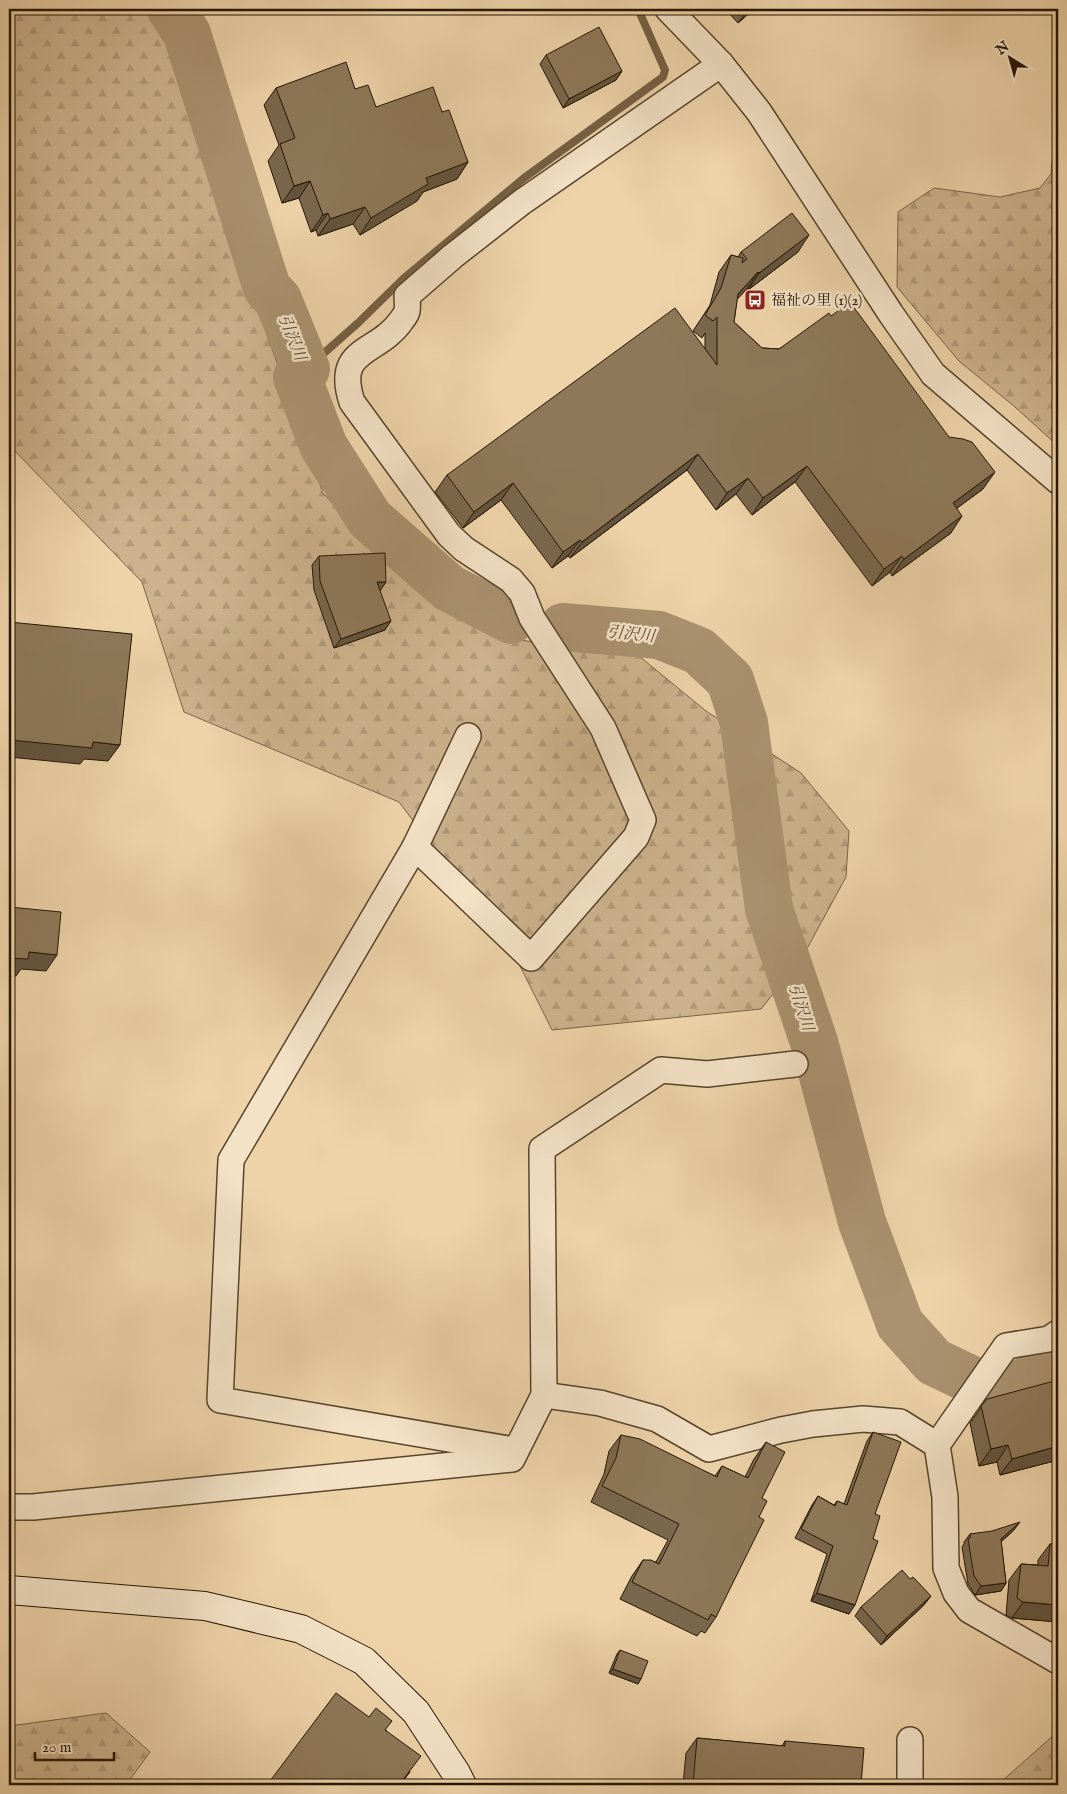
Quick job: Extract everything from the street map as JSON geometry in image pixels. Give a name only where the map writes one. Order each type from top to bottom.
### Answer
[{"type":"street","points":[[668,9],[721,64],[759,112],[891,314],[933,374],[1058,481]]},
{"type":"street","points":[[415,847],[531,958],[636,837],[644,820],[602,728],[532,618],[522,593],[511,580],[464,549],[450,535],[352,402],[347,386],[348,370],[356,357],[395,330],[407,313],[407,296],[453,256],[522,202],[721,64]]},
{"type":"street","points":[[468,736],[415,847],[231,1160],[220,1400],[516,1451]]},
{"type":"street","points":[[9,1508],[512,1459],[544,1395],[542,1149],[661,1070],[707,1074],[795,1064]]},
{"type":"street","points":[[1058,1333],[1049,1339],[1006,1346],[937,1445],[945,1497],[946,1568],[956,1593],[969,1610],[1058,1661]]},
{"type":"street","points":[[544,1395],[600,1403],[657,1419],[709,1449],[780,1430],[813,1424],[863,1419],[900,1422],[937,1445]]},
{"type":"street","points":[[9,1590],[205,1606],[300,1629],[364,1662],[416,1712],[462,1785]]},
{"type":"street","points":[[910,1740],[910,1785]]},
{"type":"green space","points":[[9,9],[193,9],[231,182],[252,292],[323,493],[403,579],[512,639],[639,656],[706,711],[801,773],[849,831],[846,877],[803,956],[761,1009],[552,1030],[514,954],[399,802],[184,712],[142,582],[9,445]]},
{"type":"green space","points":[[1058,124],[1058,446],[1015,407],[959,361],[897,287],[898,212],[934,188],[1000,197],[1040,188],[1051,174],[1055,129]]},
{"type":"green space","points":[[106,1713],[150,1752],[126,1785],[9,1785],[9,1726]]},
{"type":"green space","points":[[1054,1735],[1058,1736],[1058,1785],[1001,1785],[1001,1782]]},
{"type":"building","points":[[740,9],[751,9],[745,14]]},
{"type":"building","points":[[599,27],[622,71],[569,99],[546,55]]},
{"type":"building","points":[[346,62],[355,89],[368,85],[376,107],[433,87],[442,112],[449,110],[468,162],[426,178],[428,184],[371,218],[365,207],[330,219],[328,213],[323,215],[310,181],[294,186],[280,144],[295,138],[276,88]]},
{"type":"building","points":[[792,213],[809,235],[758,272],[738,294],[734,322],[762,348],[779,349],[829,313],[831,316],[850,302],[949,437],[972,442],[995,472],[953,503],[962,516],[904,559],[902,556],[884,569],[807,466],[763,498],[748,478],[727,493],[698,454],[582,542],[580,540],[563,552],[513,483],[474,512],[447,475],[675,308],[717,365],[717,317],[713,321],[705,315],[721,288],[731,255],[743,258],[742,263],[747,259],[741,252]]},
{"type":"building","points":[[385,553],[386,582],[377,582],[391,621],[341,639],[320,581],[319,556]]},
{"type":"building","points":[[9,622],[132,634],[120,745],[93,742],[92,748],[10,740],[9,749]]},
{"type":"building","points":[[9,907],[61,912],[57,955],[29,952],[28,959],[9,958]]},
{"type":"building","points":[[1058,1380],[1058,1446],[1012,1459],[1008,1445],[991,1449],[981,1406],[987,1399]]},
{"type":"building","points":[[873,1432],[901,1442],[875,1514],[880,1516],[873,1539],[878,1541],[855,1605],[817,1593],[833,1546],[801,1529],[818,1496],[835,1506],[837,1501],[847,1505]]},
{"type":"building","points":[[621,1435],[640,1439],[717,1477],[722,1466],[748,1478],[766,1442],[785,1452],[762,1498],[767,1501],[759,1517],[764,1520],[716,1617],[711,1614],[708,1620],[632,1582],[643,1560],[651,1560],[659,1564],[679,1524],[602,1486],[616,1458]]},
{"type":"building","points":[[1020,1522],[1001,1539],[1006,1583],[981,1586],[974,1576],[968,1539],[970,1534],[992,1531]]},
{"type":"building","points":[[1053,1542],[1058,1542],[1058,1605],[1023,1602],[1017,1598],[1021,1564],[1048,1566],[1050,1544],[1053,1544]]},
{"type":"building","points":[[902,1570],[910,1579],[913,1577],[931,1596],[887,1636],[861,1607]]},
{"type":"building","points":[[620,1650],[648,1661],[641,1679],[613,1669]]},
{"type":"building","points":[[336,1693],[369,1717],[376,1708],[392,1721],[385,1730],[421,1756],[399,1785],[376,1785],[369,1781],[366,1785],[267,1785]]},
{"type":"building","points":[[697,1738],[785,1746],[785,1741],[864,1748],[861,1785],[693,1785]]},
{"type":"building","points":[[670,1783],[692,1785],[670,1785]]},
{"type":"waterway","name":"引沢川","points":[[171,9],[187,34],[267,288],[278,300],[306,369],[297,377],[324,447],[370,519],[449,588],[511,620]]},
{"type":"waterway","points":[[306,369],[358,323],[403,279],[524,178],[663,77],[665,70],[638,9]]},
{"type":"waterway","name":"引沢川","points":[[563,627],[659,635],[699,651],[730,680],[744,723],[769,909],[814,1042],[862,1222],[900,1324],[934,1362],[978,1383],[996,1386],[1022,1383],[1058,1362]]},
{"type":"place","name":"福祉の里 (1)(2)","points":[[755,300]]}]
